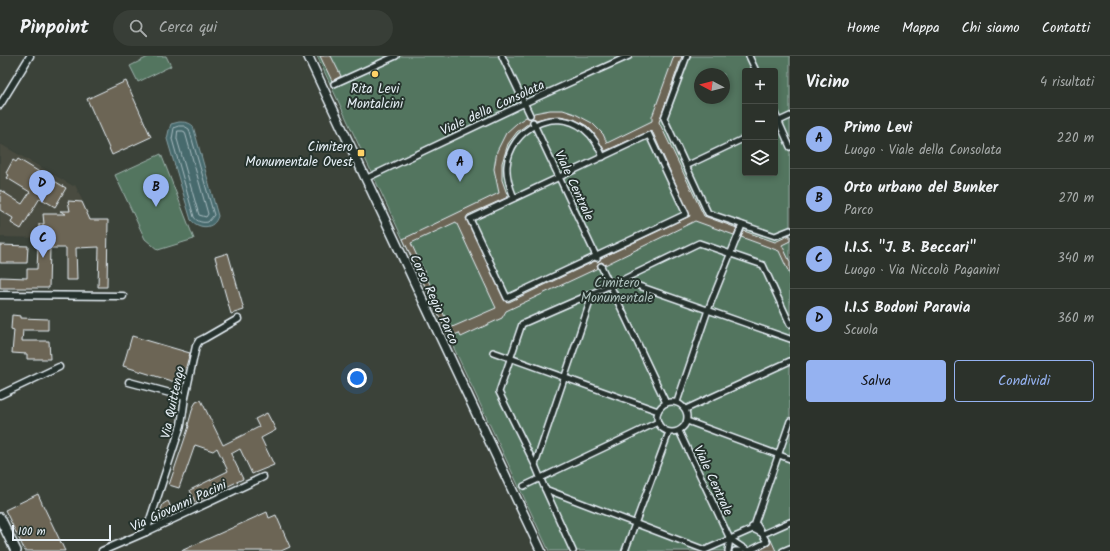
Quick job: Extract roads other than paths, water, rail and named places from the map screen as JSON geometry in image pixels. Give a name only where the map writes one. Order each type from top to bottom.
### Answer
[{"type":"main road","points":[[0,518],[16,551]]},
{"type":"main road","points":[[0,531],[10,551]]},
{"type":"street","points":[[0,105],[30,56]]},
{"type":"street","name":"Corso Regio Parco","points":[[308,56],[541,551]]},
{"type":"street","points":[[334,84],[396,56]]},
{"type":"street","points":[[502,56],[530,115]]},
{"type":"street","name":"Viale della Consolata","points":[[365,179],[525,103],[629,56]]},
{"type":"street","points":[[687,56],[664,118],[708,213],[775,236],[790,230]]},
{"type":"street","points":[[749,56],[755,68]]},
{"type":"street","points":[[778,122],[790,116]]},
{"type":"street","points":[[514,198],[508,182],[507,166],[510,153],[522,132],[534,123],[558,120],[570,122],[583,129],[595,140],[603,157]]},
{"type":"street","name":"Viale Centrale","points":[[534,123],[597,257]]},
{"type":"street","points":[[778,124],[790,147]]},
{"type":"street","points":[[649,135],[686,214],[507,298],[470,219],[559,176],[603,157],[649,135]]},
{"type":"street","points":[[686,166],[742,139]]},
{"type":"street","points":[[677,402],[708,310],[729,254],[742,225]]},
{"type":"street","points":[[573,551],[535,465],[499,392],[522,324],[622,280],[699,243],[763,265],[790,324]]},
{"type":"street","points":[[601,266],[666,403]]},
{"type":"street","points":[[622,280],[790,339]]},
{"type":"street","points":[[535,465],[593,293]]},
{"type":"street","points":[[0,295],[123,296]]},
{"type":"street","name":"Via Quittengo","points":[[146,532],[181,425],[185,397],[196,346],[199,341],[238,319]]},
{"type":"street","points":[[493,352],[658,411]]},
{"type":"street","points":[[686,409],[790,361]]},
{"type":"street","points":[[0,395],[58,367]]},
{"type":"street","points":[[129,382],[185,397]]},
{"type":"street","points":[[677,402],[686,409],[687,422],[683,428],[669,432],[661,427],[657,418],[658,411],[666,403],[677,402]]},
{"type":"street","points":[[545,489],[704,550],[753,527],[790,421]]},
{"type":"street","points":[[524,486],[658,422]]},
{"type":"street","points":[[687,422],[790,459]]},
{"type":"street","name":"Viale Centrale","points":[[679,430],[729,538]]},
{"type":"street","points":[[625,551],[669,432]]},
{"type":"street","name":"Via Giovanni Pacini","points":[[102,551],[263,477]]},
{"type":"street","points":[[763,534],[790,522]]},
{"type":"street","points":[[729,538],[749,551],[766,542],[763,534],[753,527]]},
{"type":"street","points":[[728,551],[729,538]]},
{"type":"street","points":[[783,551],[790,548]]},
{"type":"street","points":[[735,551],[741,551]]},
{"type":"water","points":[[185,122],[193,126],[218,216],[216,221],[210,226],[206,227],[198,225],[191,220],[167,139],[171,124]]},
{"type":"place","name":"Rita Levi Montalcini","points":[[375,74]]},
{"type":"place","name":"Cimitero Monumentale Ovest","points":[[361,153]]},
{"type":"place","name":"Primo Levi","points":[[460,182]]},
{"type":"place","name":"I.I.S Bodoni Paravia","points":[[42,203]]},
{"type":"place","name":"Orto urbano del Bunker","points":[[156,207]]},
{"type":"place","name":"I.I.S. \"J. B. Beccari\"","points":[[43,258]]},
{"type":"park label","name":"Cimitero Monumentale","points":[[617,290]]}]
